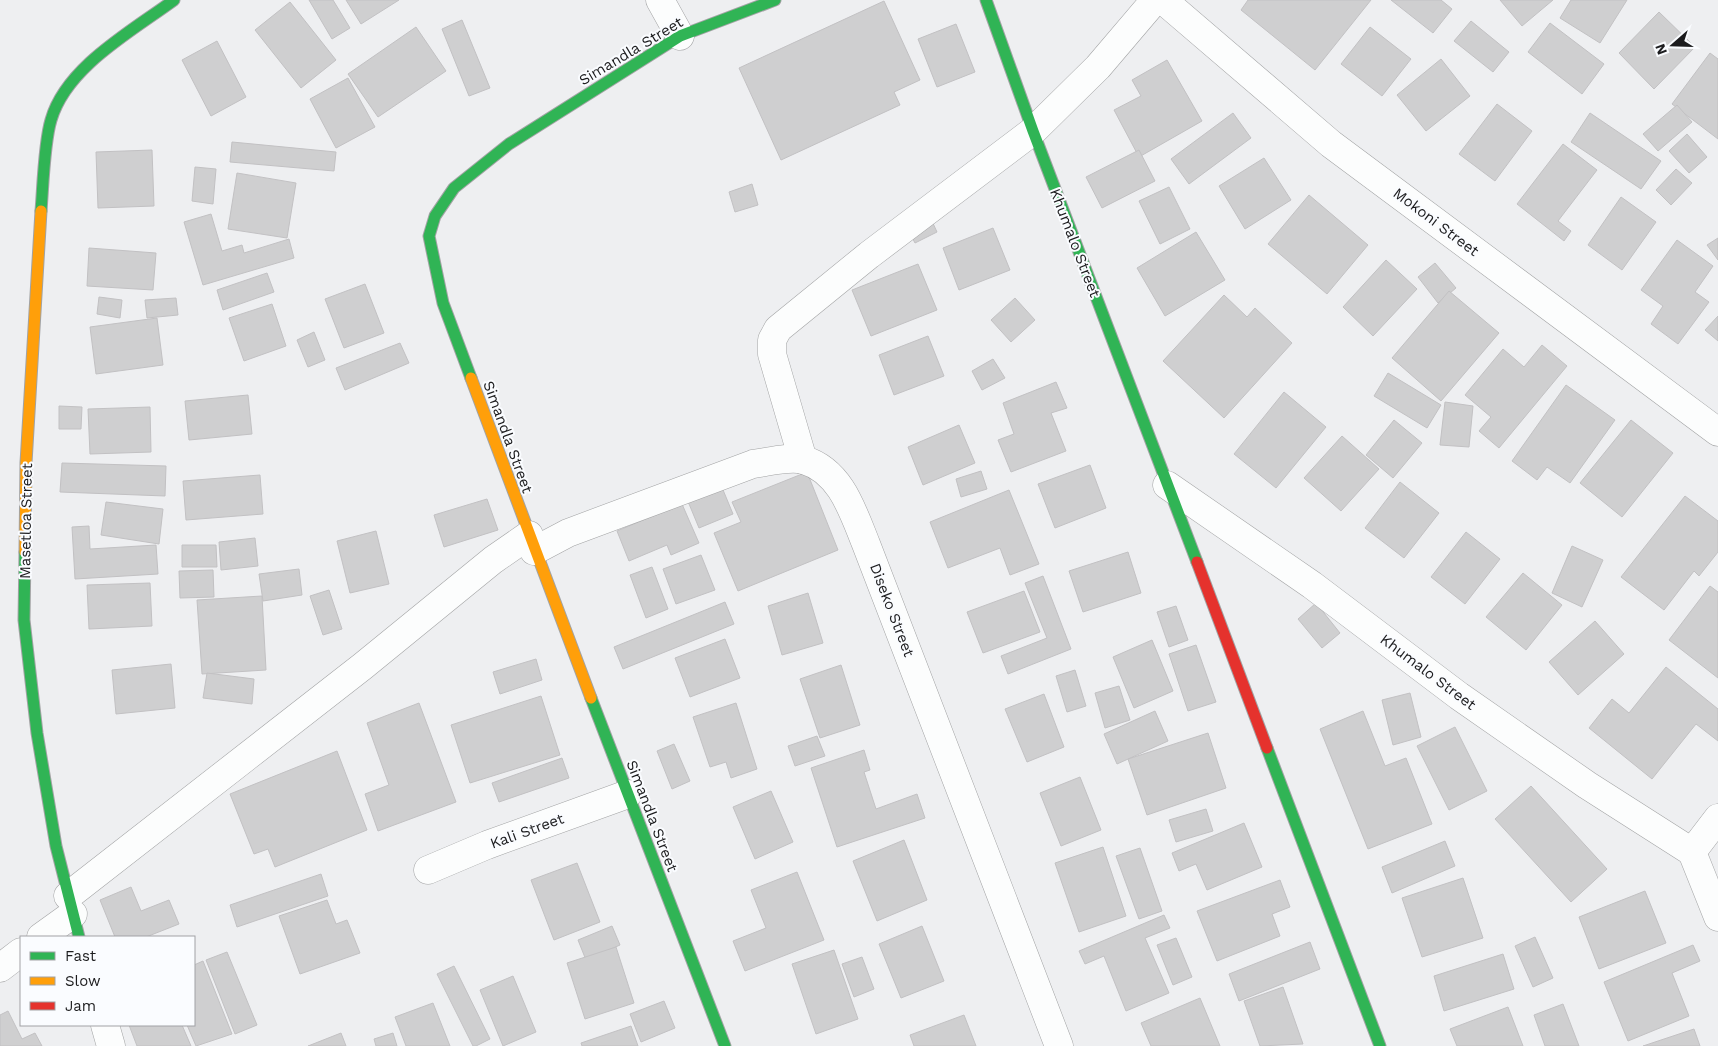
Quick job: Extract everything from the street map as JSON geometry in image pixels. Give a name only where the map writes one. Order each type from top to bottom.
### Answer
[{"type":"street","name":"Masetloa Street","points":[[73,916],[56,846],[36,733],[24,620],[26,463],[42,212],[51,120],[58,101],[68,85],[83,68],[174,0]]},
{"type":"street","points":[[660,0],[680,36]]},
{"type":"street","name":"Simandla Street","points":[[725,1046],[531,543],[443,303],[431,253],[430,227],[440,207],[454,188],[509,144],[680,36],[775,0]]},
{"type":"street","name":"Khumalo Street","points":[[986,0],[1033,132],[1380,1046]]},
{"type":"street","points":[[803,460],[772,354],[772,340],[778,329],[869,255],[1033,132],[1098,67],[1155,0]]},
{"type":"street","name":"Mokoni Street","points":[[1163,0],[1332,144],[1718,432]]},
{"type":"street","name":"Diseko Street","points":[[43,936],[73,916],[363,666],[493,560],[531,543],[568,533],[754,464],[780,460],[803,460],[825,471],[845,494],[1059,1046]]},
{"type":"street","name":"Khumalo Street","points":[[1167,485],[1312,585],[1458,696],[1588,785],[1692,852]]},
{"type":"street","name":"Kali Street","points":[[428,870],[487,845],[628,794]]},
{"type":"street","points":[[1718,818],[1692,852],[1718,917]]},
{"type":"street","points":[[0,968],[20,953]]},
{"type":"street","points":[[105,1026],[111,1046]]},
{"type":"building","points":[[309,0],[333,0],[350,28],[332,39]]},
{"type":"building","points":[[346,0],[399,0],[361,24]]},
{"type":"building","points":[[1248,0],[1371,0],[1315,70],[1241,10]]},
{"type":"building","points":[[1391,0],[1441,0],[1452,9],[1433,33]]},
{"type":"building","points":[[1500,0],[1553,0],[1522,26]]},
{"type":"building","points":[[1571,0],[1627,0],[1600,43],[1560,18]]},
{"type":"building","points":[[884,1],[920,80],[894,92],[900,105],[781,160],[739,68]]},
{"type":"building","points":[[290,2],[336,60],[301,88],[255,30]]},
{"type":"building","points":[[1659,12],[1695,47],[1654,89],[1619,53]]},
{"type":"building","points":[[462,20],[490,88],[469,96],[442,29]]},
{"type":"building","points":[[1471,21],[1509,52],[1493,72],[1454,41]]},
{"type":"building","points":[[1550,23],[1604,64],[1582,94],[1528,52]]},
{"type":"building","points":[[956,24],[975,72],[937,87],[918,39]]},
{"type":"building","points":[[416,27],[446,71],[378,117],[348,74]]},
{"type":"building","points":[[1370,27],[1411,59],[1382,96],[1341,64]]},
{"type":"building","points":[[217,41],[246,97],[211,116],[182,60]]},
{"type":"building","points":[[1710,53],[1718,59],[1718,139],[1672,104]]},
{"type":"building","points":[[1441,59],[1470,96],[1426,131],[1397,95]]},
{"type":"building","points":[[1167,60],[1202,121],[1139,157],[1114,110],[1141,96],[1132,80]]},
{"type":"building","points":[[348,78],[375,127],[336,148],[310,99]]},
{"type":"building","points":[[1497,104],[1532,131],[1495,181],[1459,154]]},
{"type":"building","points":[[1677,105],[1692,122],[1658,151],[1643,134]]},
{"type":"building","points":[[1233,113],[1251,138],[1189,184],[1171,159]]},
{"type":"building","points":[[1590,113],[1661,161],[1641,189],[1571,142]]},
{"type":"building","points":[[1687,134],[1707,157],[1689,173],[1669,151]]},
{"type":"building","points":[[232,142],[336,152],[334,171],[230,162]]},
{"type":"building","points":[[1563,144],[1597,170],[1558,221],[1571,231],[1564,241],[1517,204]]},
{"type":"building","points":[[152,150],[154,206],[98,208],[96,152]]},
{"type":"building","points":[[1139,150],[1155,181],[1102,208],[1086,177]]},
{"type":"building","points":[[1264,158],[1291,200],[1245,229],[1219,186]]},
{"type":"building","points":[[195,167],[216,169],[213,204],[192,201]]},
{"type":"building","points":[[1676,169],[1692,183],[1671,205],[1656,190]]},
{"type":"building","points":[[237,173],[296,183],[287,238],[228,229]]},
{"type":"building","points":[[752,184],[758,205],[735,212],[729,192]]},
{"type":"building","points":[[1169,187],[1190,229],[1160,244],[1139,201]]},
{"type":"building","points":[[1309,195],[1368,245],[1327,294],[1268,244]]},
{"type":"building","points":[[1621,197],[1656,222],[1622,270],[1588,245]]},
{"type":"building","points":[[211,214],[222,251],[242,245],[244,253],[289,239],[294,258],[203,285],[184,222]]},
{"type":"building","points":[[931,219],[937,232],[915,243],[908,230]]},
{"type":"building","points":[[993,228],[1010,270],[959,290],[943,248]]},
{"type":"building","points":[[1196,232],[1225,280],[1165,316],[1137,268]]},
{"type":"building","points":[[1718,238],[1718,260],[1707,245]]},
{"type":"building","points":[[1677,240],[1713,266],[1695,292],[1709,302],[1678,344],[1651,324],[1663,306],[1641,290]]},
{"type":"building","points":[[89,248],[156,253],[153,290],[87,286]]},
{"type":"building","points":[[1386,260],[1417,289],[1373,336],[1343,307]]},
{"type":"building","points":[[1435,263],[1456,288],[1438,303],[1418,277]]},
{"type":"building","points":[[918,264],[937,310],[871,336],[852,290]]},
{"type":"building","points":[[267,273],[274,292],[223,310],[217,290]]},
{"type":"building","points":[[365,284],[384,333],[344,348],[325,299]]},
{"type":"building","points":[[1449,291],[1499,333],[1441,401],[1392,358]]},
{"type":"building","points":[[1224,295],[1247,317],[1255,308],[1292,343],[1224,418],[1163,361]]},
{"type":"building","points":[[99,297],[122,300],[120,318],[97,314]]},
{"type":"building","points":[[176,298],[178,315],[147,318],[145,300]]},
{"type":"building","points":[[1015,298],[1035,320],[1011,342],[991,320]]},
{"type":"building","points":[[272,304],[286,346],[244,361],[229,318]]},
{"type":"building","points":[[1718,316],[1718,341],[1705,330]]},
{"type":"building","points":[[157,318],[163,365],[96,374],[90,327]]},
{"type":"building","points":[[314,332],[325,360],[308,367],[297,340]]},
{"type":"building","points":[[928,336],[944,376],[894,395],[879,355]]},
{"type":"building","points":[[400,343],[409,363],[345,390],[336,368]]},
{"type":"building","points":[[1542,345],[1567,366],[1499,448],[1479,431],[1491,417],[1465,395],[1503,349],[1524,367]]},
{"type":"building","points":[[993,359],[1005,378],[982,390],[972,371]]},
{"type":"building","points":[[1388,373],[1441,405],[1427,428],[1374,396]]},
{"type":"building","points":[[1056,382],[1067,408],[1051,413],[1066,451],[1011,472],[998,440],[1014,434],[1003,403]]},
{"type":"building","points":[[1566,385],[1615,420],[1570,483],[1547,467],[1537,480],[1512,461]]},
{"type":"building","points":[[1284,392],[1326,427],[1276,488],[1234,454]]},
{"type":"building","points":[[248,395],[252,434],[189,440],[185,401]]},
{"type":"building","points":[[1445,402],[1473,406],[1469,447],[1440,445]]},
{"type":"building","points":[[59,406],[82,407],[81,429],[59,429]]},
{"type":"building","points":[[150,407],[151,452],[90,454],[88,409]]},
{"type":"building","points":[[1394,420],[1422,443],[1393,478],[1366,455]]},
{"type":"building","points":[[1631,420],[1673,453],[1622,517],[1580,483]]},
{"type":"building","points":[[959,425],[975,463],[923,485],[908,447]]},
{"type":"building","points":[[1342,436],[1379,469],[1341,511],[1304,478]]},
{"type":"building","points":[[62,463],[166,466],[165,496],[60,492]]},
{"type":"building","points":[[1090,465],[1106,508],[1055,528],[1038,484]]},
{"type":"building","points":[[981,471],[987,489],[961,497],[956,479]]},
{"type":"building","points":[[807,472],[838,550],[738,591],[714,533],[741,522],[732,502]]},
{"type":"building","points":[[260,475],[263,514],[186,520],[183,481]]},
{"type":"building","points":[[1400,482],[1439,513],[1404,558],[1365,528]]},
{"type":"building","points":[[721,485],[733,514],[699,528],[687,499]]},
{"type":"building","points":[[1009,490],[1039,564],[1010,575],[1000,548],[948,568],[930,522]]},
{"type":"building","points":[[1685,496],[1718,521],[1718,552],[1699,576],[1694,571],[1664,610],[1621,577]]},
{"type":"building","points":[[487,499],[498,530],[444,547],[434,515]]},
{"type":"building","points":[[106,502],[163,509],[159,544],[101,535]]},
{"type":"building","points":[[682,504],[699,543],[671,555],[667,545],[629,561],[617,531]]},
{"type":"building","points":[[89,526],[90,549],[156,545],[158,574],[75,579],[72,527]]},
{"type":"building","points":[[376,531],[389,584],[350,593],[337,541]]},
{"type":"building","points":[[1466,532],[1500,559],[1465,604],[1431,577]]},
{"type":"building","points":[[255,538],[258,566],[221,570],[219,542]]},
{"type":"building","points":[[182,545],[216,545],[217,567],[182,567]]},
{"type":"building","points":[[1572,546],[1603,560],[1582,607],[1552,593]]},
{"type":"building","points":[[1128,552],[1141,593],[1083,612],[1069,571]]},
{"type":"building","points":[[701,555],[715,590],[676,604],[663,569]]},
{"type":"building","points":[[652,567],[668,609],[646,618],[630,575]]},
{"type":"building","points":[[299,569],[302,595],[263,601],[259,574]]},
{"type":"building","points":[[213,570],[214,597],[180,598],[179,571]]},
{"type":"building","points":[[1523,573],[1562,605],[1526,650],[1486,617]]},
{"type":"building","points":[[1043,576],[1071,649],[1008,674],[1001,656],[1047,638],[1025,583]]},
{"type":"building","points":[[150,583],[152,626],[89,629],[87,585]]},
{"type":"building","points":[[1710,586],[1718,592],[1718,678],[1669,640]]},
{"type":"building","points":[[329,590],[342,629],[323,635],[310,596]]},
{"type":"building","points":[[1024,591],[1040,632],[983,653],[967,612]]},
{"type":"building","points":[[808,593],[823,643],[782,655],[768,606]]},
{"type":"building","points":[[262,596],[266,670],[202,674],[197,600]]},
{"type":"building","points":[[725,602],[734,624],[623,669],[614,647]]},
{"type":"building","points":[[1316,603],[1340,633],[1322,648],[1298,619]]},
{"type":"building","points":[[1176,606],[1188,640],[1169,647],[1157,612]]},
{"type":"building","points":[[1595,621],[1624,654],[1578,695],[1549,662]]},
{"type":"building","points":[[725,639],[740,678],[690,697],[675,658]]},
{"type":"building","points":[[1152,640],[1173,691],[1134,708],[1113,657]]},
{"type":"building","points":[[1196,645],[1216,702],[1188,711],[1169,654]]},
{"type":"building","points":[[536,659],[542,680],[500,694],[493,672]]},
{"type":"building","points":[[171,664],[175,708],[116,714],[112,670]]},
{"type":"building","points":[[841,665],[860,725],[820,738],[800,679]]},
{"type":"building","points":[[1666,667],[1718,709],[1718,741],[1696,724],[1652,779],[1589,728],[1612,699],[1629,713]]},
{"type":"building","points":[[1075,670],[1086,706],[1067,712],[1056,676]]},
{"type":"building","points":[[207,673],[254,679],[252,704],[203,698]]},
{"type":"building","points":[[1119,686],[1130,720],[1105,728],[1095,693]]},
{"type":"building","points":[[1410,693],[1421,737],[1393,745],[1382,700]]},
{"type":"building","points":[[1044,694],[1064,747],[1027,762],[1005,709]]},
{"type":"building","points":[[541,696],[560,755],[470,783],[451,725]]},
{"type":"building","points":[[419,703],[456,802],[378,831],[365,794],[389,785],[367,723]]},
{"type":"building","points":[[736,703],[757,769],[731,778],[726,762],[710,767],[693,717]]},
{"type":"building","points":[[1155,711],[1168,741],[1117,764],[1104,734]]},
{"type":"building","points":[[1363,711],[1385,766],[1406,758],[1432,824],[1368,849],[1320,729]]},
{"type":"building","points":[[1455,727],[1487,791],[1449,810],[1417,746]]},
{"type":"building","points":[[1208,733],[1226,788],[1147,815],[1128,759]]},
{"type":"building","points":[[817,736],[825,756],[795,766],[788,746]]},
{"type":"building","points":[[674,744],[690,781],[672,789],[657,751]]},
{"type":"building","points":[[864,750],[870,770],[864,772],[876,809],[917,794],[925,818],[837,847],[811,768]]},
{"type":"building","points":[[337,751],[367,830],[275,867],[268,849],[254,854],[230,794]]},
{"type":"building","points":[[562,758],[569,778],[499,802],[492,783]]},
{"type":"building","points":[[1080,777],[1101,830],[1061,846],[1040,793]]},
{"type":"building","points":[[1531,786],[1607,869],[1571,902],[1495,819]]},
{"type":"building","points":[[771,791],[793,842],[755,859],[733,807]]},
{"type":"building","points":[[1206,809],[1213,831],[1176,842],[1169,820]]},
{"type":"building","points":[[1244,823],[1262,867],[1207,890],[1196,864],[1179,871],[1172,853]]},
{"type":"building","points":[[904,840],[927,900],[877,921],[853,861]]},
{"type":"building","points":[[1445,841],[1455,866],[1392,893],[1382,867]]},
{"type":"building","points":[[1103,847],[1126,916],[1079,932],[1055,863]]},
{"type":"building","points":[[1140,848],[1162,911],[1139,919],[1116,856]]},
{"type":"building","points":[[577,863],[600,922],[554,940],[531,880]]},
{"type":"building","points":[[797,872],[824,940],[745,971],[733,941],[766,928],[751,890]]},
{"type":"building","points":[[321,874],[328,896],[237,927],[230,905]]},
{"type":"building","points":[[1463,878],[1483,938],[1422,957],[1402,898]]},
{"type":"building","points":[[1280,880],[1290,907],[1272,914],[1280,936],[1217,961],[1197,911]]},
{"type":"building","points":[[131,887],[141,911],[169,900],[179,924],[149,936],[115,936],[100,900]]},
{"type":"building","points":[[1645,891],[1666,943],[1599,969],[1579,917]]},
{"type":"building","points":[[327,900],[336,924],[347,920],[360,953],[300,974],[279,916]]},
{"type":"building","points":[[1164,915],[1170,928],[1145,938],[1169,993],[1126,1011],[1104,956],[1085,964],[1079,951]]},
{"type":"building","points":[[612,926],[620,945],[586,960],[578,940]]},
{"type":"building","points":[[922,926],[944,981],[901,998],[879,944]]},
{"type":"building","points":[[1535,937],[1553,978],[1533,987],[1515,946]]},
{"type":"building","points":[[1176,938],[1192,977],[1173,985],[1157,945]]},
{"type":"building","points":[[1310,942],[1320,969],[1239,1001],[1229,974]]},
{"type":"building","points":[[1693,945],[1700,961],[1672,973],[1689,1016],[1628,1041],[1604,982]]},
{"type":"building","points":[[616,947],[634,1003],[585,1019],[567,963]]},
{"type":"building","points":[[834,950],[858,1019],[816,1034],[792,964]]},
{"type":"building","points":[[227,952],[257,1025],[235,1034],[206,960]]},
{"type":"building","points":[[1503,954],[1514,989],[1444,1011],[1434,976]]},
{"type":"building","points":[[862,957],[874,989],[854,997],[842,964]]},
{"type":"building","points":[[203,961],[232,1034],[196,1046],[187,1026],[195,1026],[195,965]]},
{"type":"building","points":[[454,966],[490,1039],[476,1046],[473,1046],[437,974]]},
{"type":"building","points":[[513,976],[536,1032],[503,1046],[480,990]]},
{"type":"building","points":[[1283,987],[1303,1044],[1260,1046],[1244,1001]]},
{"type":"building","points":[[1200,998],[1220,1046],[1151,1046],[1141,1023]]},
{"type":"building","points":[[664,1001],[675,1028],[641,1042],[630,1014]]},
{"type":"building","points":[[433,1003],[450,1046],[406,1046],[395,1017]]},
{"type":"building","points":[[1563,1004],[1579,1046],[1545,1046],[1534,1015]]},
{"type":"building","points":[[1508,1007],[1523,1046],[1457,1046],[1450,1029]]},
{"type":"building","points":[[8,1011],[22,1039],[35,1033],[42,1046],[0,1046],[0,1015]]},
{"type":"building","points":[[964,1015],[976,1046],[914,1046],[910,1035]]},
{"type":"building","points":[[129,1026],[182,1026],[191,1046],[137,1046]]},
{"type":"building","points":[[631,1026],[638,1046],[582,1046],[581,1043]]},
{"type":"building","points":[[1694,1029],[1700,1046],[1643,1046]]},
{"type":"building","points":[[341,1033],[346,1046],[308,1046]]},
{"type":"building","points":[[393,1033],[397,1046],[376,1046],[374,1039]]},
{"type":"traffic: fast","points":[[41,211],[47,141],[51,120],[59,101],[85,67],[102,52],[174,0]]},
{"type":"traffic: fast","points":[[471,378],[443,303],[429,236],[435,216],[454,188],[509,144],[680,36],[775,0]]},
{"type":"traffic: fast","points":[[986,0],[1033,131],[1197,562]]},
{"type":"traffic: fast","points":[[25,552],[24,620],[37,733],[56,846],[79,936]]},
{"type":"traffic: fast","points":[[591,698],[725,1046]]},
{"type":"traffic: fast","points":[[1267,748],[1380,1046]]},
{"type":"traffic: slow","points":[[25,552],[26,463],[41,211]]},
{"type":"traffic: slow","points":[[471,378],[591,698]]},
{"type":"traffic: jam","points":[[1197,562],[1267,748]]}]
